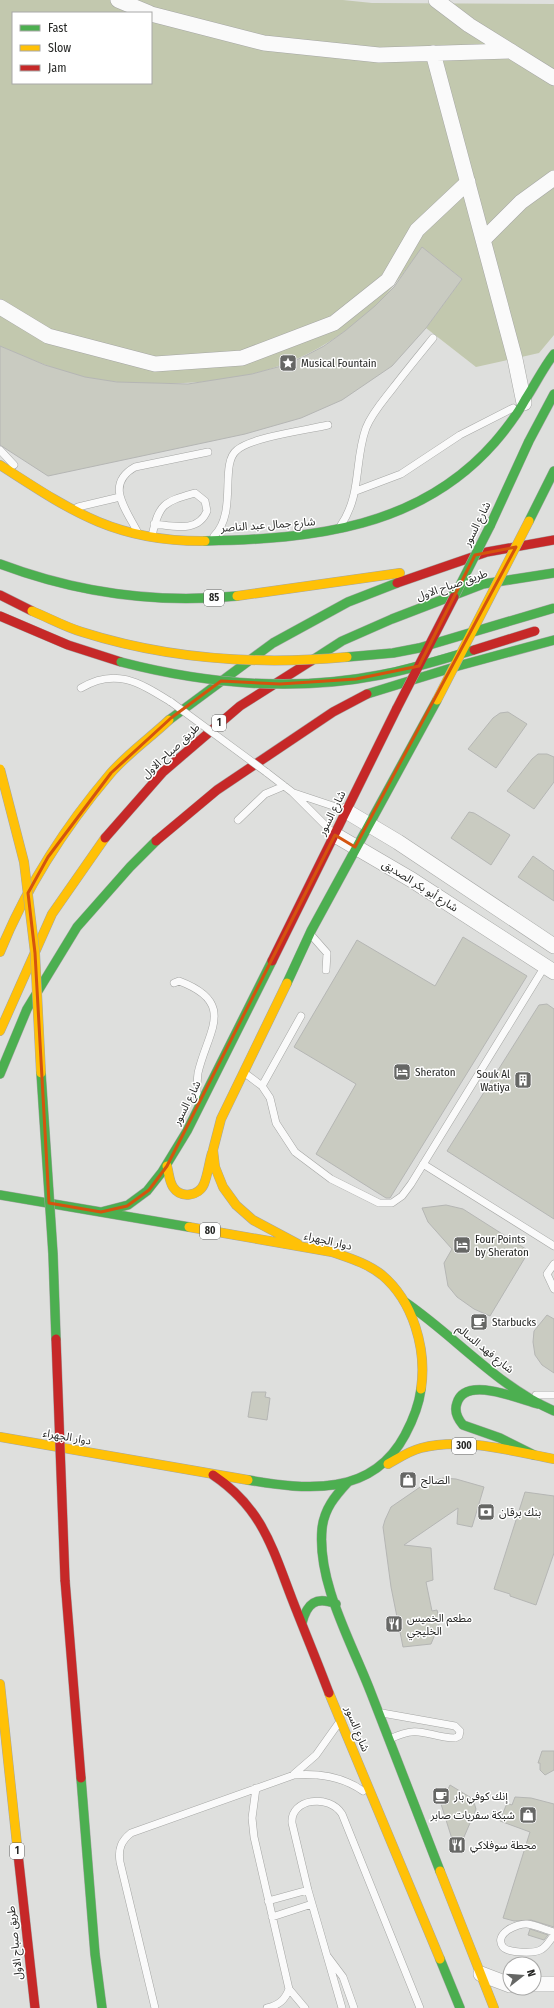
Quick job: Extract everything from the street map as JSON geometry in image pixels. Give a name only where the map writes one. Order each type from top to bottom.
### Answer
[{"type":"main road","name":"شارع جمال عبد الناصر","points":[[0,465],[70,508],[104,525],[140,536],[176,541],[282,538],[337,531],[368,523],[396,513],[449,483],[473,464],[494,443],[524,403],[554,354]]},
{"type":"main road","name":"شارع السور","points":[[101,1212],[127,1206],[149,1190],[167,1166],[195,1115],[490,526],[529,440],[554,394]]},
{"type":"main road","points":[[167,1166],[174,1188],[180,1194],[189,1195],[197,1192],[204,1185],[221,1119],[245,1072],[310,933],[368,823],[437,700],[554,471]]},
{"type":"main road","name":"طريق صباح الاول","points":[[0,952],[9,930],[48,857],[111,773],[171,718],[273,643],[348,602],[431,570],[487,552],[554,540]]},
{"type":"main road","name":"85","points":[[0,564],[42,578],[86,589],[134,598],[164,599],[246,595],[351,579],[431,570]]},
{"type":"main road","name":"طريق صباح الاول","points":[[0,1031],[52,914],[103,840],[163,772],[240,706],[342,641],[392,619],[483,584],[554,573]]},
{"type":"main road","points":[[0,595],[32,611],[81,631],[133,646],[183,655],[233,660],[324,659],[399,652],[441,642],[554,608]]},
{"type":"main road","points":[[0,616],[68,645],[121,662],[180,676],[224,682],[280,684],[356,679],[412,668],[545,628]]},
{"type":"main road","points":[[0,1074],[27,1009],[77,927],[130,867],[151,846],[216,790],[308,728],[371,692],[458,666],[554,640]]},
{"type":"main road","points":[[0,769],[24,862],[35,953],[44,1142],[53,1254],[65,1580],[95,1954],[102,2008]]},
{"type":"main road","points":[[213,1150],[215,1167],[223,1187],[236,1205],[253,1220],[304,1247]]},
{"type":"main road","name":"دوار الجهراء","points":[[0,1195],[332,1252],[360,1261],[387,1280],[403,1300],[414,1321],[422,1350],[423,1379],[418,1408],[399,1447],[378,1468],[348,1482],[323,1487],[293,1487],[0,1437]]},
{"type":"main road","name":"شارع فهد السالم","points":[[403,1300],[443,1330],[523,1395],[554,1411]]},
{"type":"main road","points":[[534,1455],[502,1439],[467,1427],[459,1420],[456,1403],[461,1394],[472,1389],[484,1390],[538,1404]]},
{"type":"main road","name":"300","points":[[378,1468],[424,1447],[475,1446],[554,1459]]},
{"type":"main road","name":"شارع السور","points":[[213,1474],[228,1484],[257,1516],[277,1557],[340,1720],[460,2008]]},
{"type":"main road","points":[[348,1482],[335,1496],[325,1511],[322,1529],[322,1550],[328,1581],[388,1740],[494,2008]]},
{"type":"main road","points":[[302,1623],[304,1613],[309,1605],[318,1600],[327,1600],[336,1604]]},
{"type":"main road","name":"طريق صباح الاول","points":[[0,1684],[35,2008]]},
{"type":"street","points":[[118,0],[145,12]]},
{"type":"street","points":[[436,0],[469,25],[554,78]]},
{"type":"street","points":[[152,15],[264,43],[379,55],[511,51]]},
{"type":"street","points":[[433,53],[515,359],[524,403]]},
{"type":"street","points":[[483,240],[521,202],[554,178]]},
{"type":"street","points":[[0,307],[48,336],[155,364],[242,358],[334,322],[388,280],[417,230],[468,182]]},
{"type":"street","name":"شارع أبو بكر الصديق","points":[[346,811],[368,823],[554,946]]},
{"type":"street","name":"شارع أبو بكر الصديق","points":[[335,835],[412,880],[550,969]]},
{"type":"street","points":[[481,1974],[502,1982]]},
{"type":"street","points":[[542,1984],[554,1984]]},
{"type":"lane","points":[[337,531],[349,512],[356,491],[360,449],[366,427],[371,417],[433,338]]},
{"type":"lane","points":[[356,491],[401,474],[460,435],[524,403]]},
{"type":"lane","points":[[200,540],[212,537],[222,528],[227,514],[230,459],[236,450],[249,443],[328,425]]},
{"type":"lane","points":[[0,450],[12,462],[24,480]]},
{"type":"lane","points":[[140,536],[120,497],[120,481],[127,471],[135,467],[208,452]]},
{"type":"lane","points":[[152,538],[154,524],[160,509],[168,501],[195,493],[205,501],[207,511],[199,523],[191,527],[154,524]]},
{"type":"lane","points":[[70,508],[120,497]]},
{"type":"lane","name":"شارع أبو بكر الصديق","points":[[81,688],[94,680],[111,678],[128,680],[142,685],[171,702],[292,792],[335,835]]},
{"type":"lane","points":[[238,820],[265,794],[284,786]]},
{"type":"lane","name":"شارع أبو بكر الصديق","points":[[292,792],[346,811]]},
{"type":"lane","points":[[310,933],[326,953],[326,970]]},
{"type":"lane","points":[[245,1072],[262,1086],[270,1098],[276,1123],[295,1152],[330,1179],[379,1203],[392,1203],[402,1196],[550,969]]},
{"type":"lane","points":[[174,983],[178,981],[188,984],[204,996],[211,1004],[215,1022],[198,1073],[195,1115]]},
{"type":"lane","points":[[262,1086],[301,1016]]},
{"type":"lane","points":[[423,1164],[554,1246]]},
{"type":"lane","points":[[554,1264],[547,1274],[554,1289]]},
{"type":"lane","points":[[523,1395],[554,1395]]},
{"type":"lane","points":[[378,1713],[455,1726],[460,1731],[458,1736],[455,1738],[418,1731],[404,1733],[388,1740]]},
{"type":"lane","points":[[294,1775],[320,1750],[340,1720]]},
{"type":"lane","points":[[155,2008],[120,1862],[119,1854],[122,1842],[131,1832],[294,1775],[310,1774],[343,1780],[358,1787],[372,1797]]},
{"type":"lane","points":[[256,1788],[252,1808],[252,1827],[268,1901],[289,1989],[305,2008]]},
{"type":"lane","points":[[342,2008],[308,1890],[292,1823],[292,1814],[298,1807],[311,1803],[328,1802],[334,1804],[342,1814],[420,2008]]},
{"type":"lane","points":[[268,1901],[308,1890]]},
{"type":"lane","points":[[272,1917],[312,1904]]},
{"type":"lane","points":[[522,1924],[530,1925],[554,1934],[543,1949],[536,1952],[510,1951],[504,1948],[501,1942],[504,1933],[522,1924]]},
{"type":"lane","points":[[326,1956],[342,1977],[354,2008]]},
{"type":"lane","points":[[267,2008],[280,2004],[284,2000],[289,1989]]},
{"type":"highlighted area","points":[[516,547],[355,847],[335,835],[167,1166],[149,1190],[127,1206],[101,1212],[49,1203],[35,953],[28,893],[48,857],[111,773],[171,718],[221,681],[280,684],[356,679],[419,666],[475,555]]},
{"type":"green space","points":[[0,0],[343,0],[372,3],[554,4],[554,335],[539,353],[476,367],[426,328],[462,279],[423,248],[382,299],[354,324],[308,354],[284,364],[258,372],[233,378],[206,381],[179,383],[134,383],[93,379],[63,371],[0,346]]},
{"type":"building","points":[[422,247],[462,279],[426,328],[392,366],[342,400],[301,418],[245,434],[48,476],[0,445],[0,346],[45,365],[85,377],[117,382],[188,384],[252,374],[285,365],[305,356],[324,346],[345,331],[375,306],[394,287]]},
{"type":"building","points":[[508,712],[527,724],[496,768],[468,749],[493,718],[500,713]]},
{"type":"building","points":[[538,754],[547,754],[554,757],[554,782],[534,809],[507,791],[532,759]]},
{"type":"building","points":[[469,812],[474,813],[510,835],[491,865],[451,838]]},
{"type":"building","points":[[533,856],[554,871],[554,901],[518,877]]},
{"type":"building","name":"Sheraton","points":[[463,937],[527,976],[390,1198],[386,1198],[316,1154],[356,1084],[294,1047],[357,940],[435,986]]},
{"type":"building","name":"Souk Al Watiya","points":[[547,1004],[554,1009],[554,1219],[447,1151],[539,1005]]},
{"type":"building","points":[[446,1205],[463,1209],[529,1251],[490,1316],[474,1309],[457,1297],[448,1286],[444,1263],[452,1249],[428,1222],[422,1208]]},
{"type":"building","points":[[547,1315],[554,1319],[554,1373],[542,1365],[535,1355],[533,1342],[534,1331]]},
{"type":"building","points":[[252,1392],[266,1392],[265,1397],[270,1398],[267,1420],[248,1417]]},
{"type":"building","points":[[443,1478],[456,1479],[484,1487],[472,1527],[457,1524],[458,1508],[404,1545],[431,1548],[433,1580],[426,1582],[432,1611],[437,1610],[440,1622],[431,1644],[403,1647],[391,1587],[383,1527],[391,1507],[426,1483]]},
{"type":"building","points":[[525,1492],[554,1496],[554,1553],[536,1605],[494,1589]]},
{"type":"building","points":[[542,1751],[554,1751],[554,1770],[545,1775],[540,1770],[540,1763],[538,1763]]},
{"type":"building","points":[[450,1785],[473,1799],[476,1809],[461,1844],[452,1839],[441,1804]]},
{"type":"building","points":[[515,1797],[531,1798],[554,1804],[554,1927],[531,1920],[514,1921],[503,1918],[530,1832],[500,1821],[507,1803],[512,1805]]},
{"type":"building","points":[[530,1929],[548,1935],[544,1940],[528,1935]]},
{"type":"traffic: fast","points":[[205,541],[285,537],[324,531],[362,523],[399,511],[433,493],[465,471],[495,442],[515,416],[554,354]]},
{"type":"traffic: fast","points":[[490,526],[529,441],[554,394]]},
{"type":"traffic: fast","points":[[529,521],[554,471]]},
{"type":"traffic: fast","points":[[454,597],[490,526]]},
{"type":"traffic: fast","points":[[0,564],[58,582],[117,594],[176,598],[237,596]]},
{"type":"traffic: fast","points":[[311,661],[342,641],[392,619],[483,584],[554,573]]},
{"type":"traffic: fast","points":[[169,720],[273,643],[348,602],[397,583]]},
{"type":"traffic: fast","points":[[347,657],[393,653],[419,648],[554,608]]},
{"type":"traffic: fast","points":[[367,694],[458,666],[554,640]]},
{"type":"traffic: fast","points":[[121,662],[153,670],[217,680],[282,684],[315,683],[392,673],[474,650]]},
{"type":"traffic: fast","points":[[287,983],[311,931],[437,700]]},
{"type":"traffic: fast","points":[[0,1074],[27,1009],[77,927],[130,867],[156,841]]},
{"type":"traffic: fast","points":[[101,1212],[128,1205],[147,1191],[162,1172],[187,1131],[272,961]]},
{"type":"traffic: fast","points":[[41,1073],[53,1254],[56,1339]]},
{"type":"traffic: fast","points":[[0,1195],[189,1227]]},
{"type":"traffic: fast","points":[[405,1302],[495,1375],[533,1401],[554,1411]]},
{"type":"traffic: fast","points":[[248,1480],[293,1486],[315,1487],[356,1479],[375,1470],[391,1455],[405,1435],[411,1424],[419,1401],[421,1389]]},
{"type":"traffic: fast","points":[[534,1455],[500,1438],[463,1425],[458,1417],[456,1409],[457,1403],[462,1395],[470,1391],[481,1390],[506,1394],[538,1404]]},
{"type":"traffic: fast","points":[[348,1482],[331,1503],[323,1522],[322,1550],[325,1570],[330,1591],[346,1633],[371,1693],[440,1871]]},
{"type":"traffic: fast","points":[[302,1623],[307,1610],[313,1603],[323,1601],[336,1604]]},
{"type":"traffic: fast","points":[[81,1778],[95,1954],[102,2008]]},
{"type":"traffic: fast","points":[[440,1959],[460,2008]]},
{"type":"traffic: slow","points":[[0,465],[73,510],[120,530],[145,536],[174,540],[205,541]]},
{"type":"traffic: slow","points":[[437,700],[529,521]]},
{"type":"traffic: slow","points":[[237,596],[400,573]]},
{"type":"traffic: slow","points":[[32,611],[82,632],[114,641],[180,654],[247,660],[347,657]]},
{"type":"traffic: slow","points":[[0,952],[22,904],[48,858],[78,815],[110,774],[131,753],[169,720]]},
{"type":"traffic: slow","points":[[0,769],[24,862],[35,953],[41,1073]]},
{"type":"traffic: slow","points":[[0,1031],[52,914],[105,838]]},
{"type":"traffic: slow","points":[[287,983],[221,1119],[213,1150],[215,1167],[223,1187],[236,1205],[253,1220],[298,1244]]},
{"type":"traffic: slow","points":[[167,1166],[171,1182],[176,1191],[185,1194],[194,1193],[202,1188],[204,1184],[212,1153]]},
{"type":"traffic: slow","points":[[189,1227],[332,1252],[358,1261],[382,1275],[393,1286],[410,1312],[422,1358],[421,1389]]},
{"type":"traffic: slow","points":[[0,1437],[248,1480]]},
{"type":"traffic: slow","points":[[388,1464],[417,1449],[437,1445],[454,1444],[488,1446],[554,1459]]},
{"type":"traffic: slow","points":[[0,1684],[18,1854]]},
{"type":"traffic: slow","points":[[329,1693],[440,1959]]},
{"type":"traffic: slow","points":[[440,1871],[494,2008]]},
{"type":"traffic: jam","points":[[397,583],[487,552],[554,540]]},
{"type":"traffic: jam","points":[[0,595],[32,611]]},
{"type":"traffic: jam","points":[[397,708],[454,597]]},
{"type":"traffic: jam","points":[[0,616],[68,645],[121,662]]},
{"type":"traffic: jam","points":[[474,650],[535,631]]},
{"type":"traffic: jam","points":[[105,838],[163,772],[240,706],[311,661]]},
{"type":"traffic: jam","points":[[156,841],[217,790],[333,712],[367,694]]},
{"type":"traffic: jam","points":[[272,961],[397,708]]},
{"type":"traffic: jam","points":[[56,1339],[65,1580]]},
{"type":"traffic: jam","points":[[213,1475],[230,1488],[243,1501],[263,1530],[278,1562],[329,1693]]},
{"type":"traffic: jam","points":[[65,1580],[81,1778]]},
{"type":"traffic: jam","points":[[18,1854],[35,2008]]},
{"type":"place","name":"Musical Fountain","points":[[288,363]]},
{"type":"place","name":"Sheraton","points":[[402,1072]]},
{"type":"place","name":"Souk Al Watiya","points":[[523,1080]]},
{"type":"place","name":"Four Points by Sheraton","points":[[462,1245]]},
{"type":"place","name":"Starbucks","points":[[479,1322]]},
{"type":"place","name":"الصالح","points":[[408,1480]]},
{"type":"place","name":"بنك برقان","points":[[486,1512]]},
{"type":"place","name":"مطعم الخميس الخليجي","points":[[394,1624]]},
{"type":"place","name":"إنك كوفي بار","points":[[441,1796]]},
{"type":"place","name":"شبكة سفريات صابر","points":[[528,1815]]},
{"type":"place","name":"محطة سوفلاكي","points":[[457,1845]]}]
